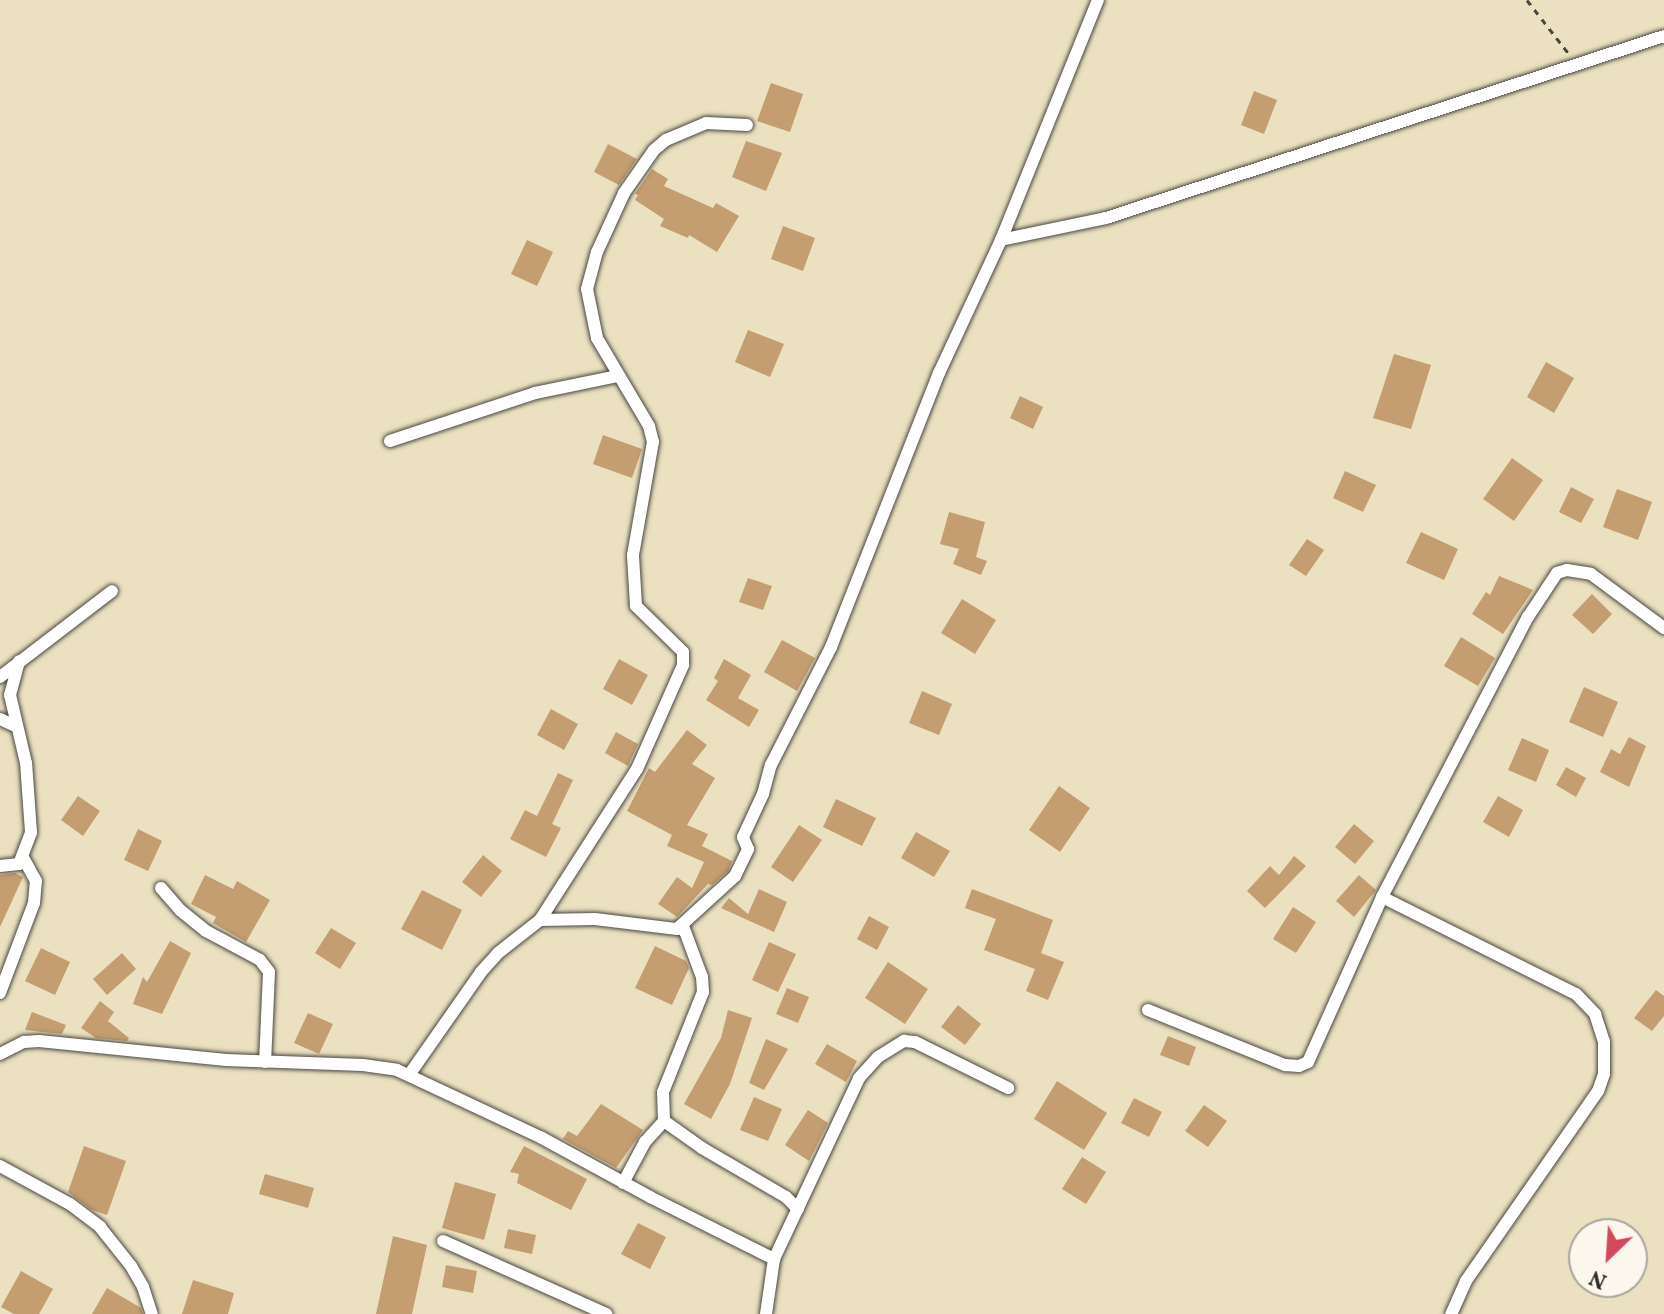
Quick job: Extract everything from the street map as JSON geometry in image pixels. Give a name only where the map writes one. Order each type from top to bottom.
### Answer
[{"type":"street","points":[[540,920],[595,919],[664,929],[683,926],[708,898],[727,886],[748,849],[743,837],[763,794],[771,765],[831,647],[939,373],[1001,240],[1098,0]]},
{"type":"street","points":[[1001,240],[1106,218],[1664,36]]},
{"type":"street","points":[[409,1075],[481,972],[498,953],[540,920],[637,769],[683,665],[683,652],[636,606],[633,555],[653,442],[649,426],[597,338],[587,289],[597,252],[624,193],[647,158],[666,140],[706,123],[747,125]]},
{"type":"street","points":[[390,441],[535,393],[618,376]]},
{"type":"street","points":[[1148,1010],[1285,1065],[1299,1066],[1313,1056],[1382,897],[1528,617],[1557,573],[1567,570],[1591,574],[1664,628]]},
{"type":"street","points":[[0,677],[112,591]]},
{"type":"street","points":[[0,866],[14,867],[23,858],[31,821],[26,763],[10,695],[19,661]]},
{"type":"street","points":[[0,719],[16,726]]},
{"type":"street","points":[[0,993],[34,903],[36,881],[23,858]]},
{"type":"street","points":[[161,888],[180,910],[206,931],[260,960],[269,972],[265,1062]]},
{"type":"street","points":[[1382,897],[1576,994],[1595,1014],[1604,1042],[1604,1074],[1598,1091],[1466,1281],[1451,1314]]},
{"type":"street","points":[[623,1183],[645,1142],[664,1121],[663,1092],[703,992],[702,977],[683,926]]},
{"type":"street","points":[[0,1054],[24,1042],[39,1041],[265,1062],[363,1065],[409,1075],[542,1138],[623,1183],[774,1259]]},
{"type":"street","points":[[766,1314],[774,1259],[859,1078],[867,1067],[895,1045],[915,1042],[1008,1088]]},
{"type":"street","points":[[664,1121],[689,1140],[786,1197],[798,1209]]},
{"type":"street","points":[[0,1166],[70,1204],[100,1227],[131,1266],[152,1314]]},
{"type":"street","points":[[443,1241],[606,1314]]},
{"type":"path","points":[[1527,0],[1578,66]]},
{"type":"building","points":[[771,83],[803,94],[790,132],[757,121]]},
{"type":"building","points":[[1254,91],[1277,100],[1264,134],[1241,125]]},
{"type":"building","points":[[746,141],[782,153],[766,191],[732,177]]},
{"type":"building","points":[[608,144],[637,159],[619,185],[594,172]]},
{"type":"building","points":[[652,169],[668,179],[664,186],[713,208],[716,203],[739,216],[717,252],[689,235],[688,238],[660,226],[664,219],[635,200],[638,195],[635,194]]},
{"type":"building","points":[[783,226],[815,238],[803,271],[771,259]]},
{"type":"building","points":[[527,240],[553,252],[537,286],[511,274]]},
{"type":"building","points":[[748,330],[784,344],[770,377],[735,362]]},
{"type":"building","points":[[1394,354],[1431,365],[1411,429],[1373,418]]},
{"type":"building","points":[[1546,362],[1574,378],[1554,413],[1527,397]]},
{"type":"building","points":[[1020,396],[1043,407],[1033,429],[1010,418]]},
{"type":"building","points":[[603,435],[642,449],[632,478],[593,464]]},
{"type":"building","points":[[1512,458],[1543,480],[1514,521],[1483,499]]},
{"type":"building","points":[[1345,471],[1376,485],[1363,512],[1333,498]]},
{"type":"building","points":[[1571,487],[1594,499],[1581,523],[1559,512]]},
{"type":"building","points":[[1617,489],[1652,502],[1638,540],[1603,527]]},
{"type":"building","points":[[949,512],[985,522],[976,557],[987,561],[981,575],[953,564],[959,549],[940,544]]},
{"type":"building","points":[[1421,532],[1458,549],[1444,580],[1406,563]]},
{"type":"building","points":[[1307,539],[1324,550],[1306,576],[1289,565]]},
{"type":"building","points":[[1499,576],[1533,590],[1503,634],[1472,614],[1486,592],[1490,595]]},
{"type":"building","points":[[748,578],[772,586],[763,610],[739,602]]},
{"type":"building","points":[[1592,594],[1612,614],[1593,634],[1572,615]]},
{"type":"building","points":[[962,599],[996,620],[975,654],[941,633]]},
{"type":"building","points":[[1461,637],[1495,658],[1478,686],[1444,666]]},
{"type":"building","points":[[782,640],[815,658],[797,691],[764,672]]},
{"type":"building","points":[[619,659],[648,675],[632,705],[603,689]]},
{"type":"building","points":[[724,659],[751,675],[738,698],[759,710],[749,727],[706,700],[718,681],[714,678]]},
{"type":"building","points":[[1584,687],[1618,702],[1603,737],[1569,722]]},
{"type":"building","points":[[922,691],[952,704],[939,735],[909,723]]},
{"type":"building","points":[[551,709],[578,724],[564,750],[537,735]]},
{"type":"building","points":[[687,730],[707,745],[692,764],[715,778],[687,825],[708,834],[702,846],[732,861],[728,871],[712,885],[708,884],[677,917],[658,904],[677,877],[692,888],[704,862],[667,846],[672,835],[627,811],[649,768],[655,772]]},
{"type":"building","points":[[616,732],[638,744],[628,766],[605,753]]},
{"type":"building","points":[[1629,737],[1646,746],[1629,787],[1600,772],[1611,749],[1620,754]]},
{"type":"building","points":[[1522,738],[1549,750],[1536,782],[1508,770]]},
{"type":"building","points":[[1566,767],[1586,778],[1576,797],[1556,785]]},
{"type":"building","points":[[558,773],[573,780],[552,824],[561,828],[546,857],[510,839],[525,810],[537,816]]},
{"type":"building","points":[[1059,786],[1090,808],[1060,852],[1029,830]]},
{"type":"building","points":[[78,796],[100,811],[83,836],[61,820]]},
{"type":"building","points":[[1498,796],[1523,810],[1509,837],[1483,822]]},
{"type":"building","points":[[836,799],[876,818],[862,846],[823,827]]},
{"type":"building","points":[[1354,824],[1374,841],[1355,864],[1335,847]]},
{"type":"building","points":[[799,825],[822,840],[793,882],[771,867]]},
{"type":"building","points":[[138,829],[162,841],[148,871],[124,860]]},
{"type":"building","points":[[916,832],[950,851],[934,877],[901,858]]},
{"type":"building","points":[[483,855],[502,871],[481,897],[462,882]]},
{"type":"building","points":[[1294,856],[1306,866],[1265,908],[1247,891],[1270,866],[1279,875]]},
{"type":"building","points":[[15,873],[23,877],[0,927],[0,875]]},
{"type":"building","points":[[205,875],[233,889],[237,881],[270,900],[246,942],[213,923],[216,917],[191,904]]},
{"type":"building","points":[[1359,875],[1376,890],[1354,917],[1336,901]]},
{"type":"building","points":[[759,889],[787,902],[774,932],[721,908],[729,898],[748,914]]},
{"type":"building","points":[[972,889],[1053,920],[1041,953],[1064,962],[1048,1000],[1026,991],[1035,969],[984,950],[996,919],[965,908]]},
{"type":"building","points":[[422,890],[462,910],[442,950],[401,929]]},
{"type":"building","points":[[1293,907],[1316,922],[1296,953],[1273,939]]},
{"type":"building","points":[[869,916],[889,927],[877,950],[857,939]]},
{"type":"building","points":[[331,928],[356,943],[340,969],[315,953]]},
{"type":"building","points":[[170,941],[191,953],[162,1014],[133,1004],[143,977],[147,982]]},
{"type":"building","points":[[769,942],[796,954],[778,992],[752,980]]},
{"type":"building","points":[[655,946],[686,961],[689,968],[672,1005],[635,988]]},
{"type":"building","points":[[41,948],[70,962],[55,995],[25,981]]},
{"type":"building","points":[[122,953],[136,969],[107,995],[93,979]]},
{"type":"building","points":[[888,962],[928,989],[905,1024],[865,998]]},
{"type":"building","points":[[787,988],[809,997],[798,1023],[776,1014]]},
{"type":"building","points":[[1656,990],[1664,996],[1664,1016],[1652,1031],[1634,1018]]},
{"type":"building","points":[[100,1001],[114,1012],[108,1021],[129,1038],[127,1041],[96,1038],[81,1028]]},
{"type":"building","points":[[958,1005],[981,1024],[965,1045],[941,1027]]},
{"type":"building","points":[[728,1010],[752,1018],[730,1084],[711,1119],[684,1104],[721,1038]]},
{"type":"building","points":[[32,1012],[66,1025],[62,1034],[25,1030]]},
{"type":"building","points":[[308,1013],[333,1024],[319,1054],[294,1043]]},
{"type":"building","points":[[1168,1036],[1196,1047],[1189,1066],[1160,1055]]},
{"type":"building","points":[[766,1039],[788,1049],[764,1090],[749,1083]]},
{"type":"building","points":[[827,1044],[857,1061],[846,1082],[815,1064]]},
{"type":"building","points":[[1057,1081],[1107,1113],[1084,1150],[1034,1119]]},
{"type":"building","points":[[754,1097],[782,1109],[768,1141],[740,1130]]},
{"type":"building","points":[[1134,1098],[1162,1112],[1149,1137],[1121,1123]]},
{"type":"building","points":[[601,1104],[643,1130],[616,1168],[563,1139],[568,1131],[577,1136]]},
{"type":"building","points":[[1204,1105],[1227,1121],[1208,1147],[1185,1131]]},
{"type":"building","points":[[808,1110],[828,1123],[809,1161],[785,1145]]},
{"type":"building","points":[[84,1146],[126,1161],[107,1215],[92,1210],[68,1192]]},
{"type":"building","points":[[524,1146],[587,1179],[571,1210],[517,1183],[519,1174],[510,1172]]},
{"type":"building","points":[[1082,1157],[1106,1172],[1086,1204],[1062,1189]]},
{"type":"building","points":[[265,1174],[314,1188],[308,1208],[259,1194]]},
{"type":"building","points":[[455,1182],[496,1194],[484,1240],[442,1228]]},
{"type":"building","points":[[638,1223],[666,1237],[650,1269],[621,1254]]},
{"type":"building","points":[[508,1229],[536,1235],[532,1254],[504,1248]]},
{"type":"building","points":[[393,1236],[427,1245],[412,1314],[376,1314]]},
{"type":"building","points":[[446,1265],[477,1271],[473,1293],[442,1287]]},
{"type":"building","points":[[21,1271],[53,1289],[39,1314],[14,1314],[1,1307]]},
{"type":"building","points":[[193,1280],[234,1293],[228,1314],[182,1314]]},
{"type":"building","points":[[107,1288],[141,1308],[143,1314],[92,1314]]}]
